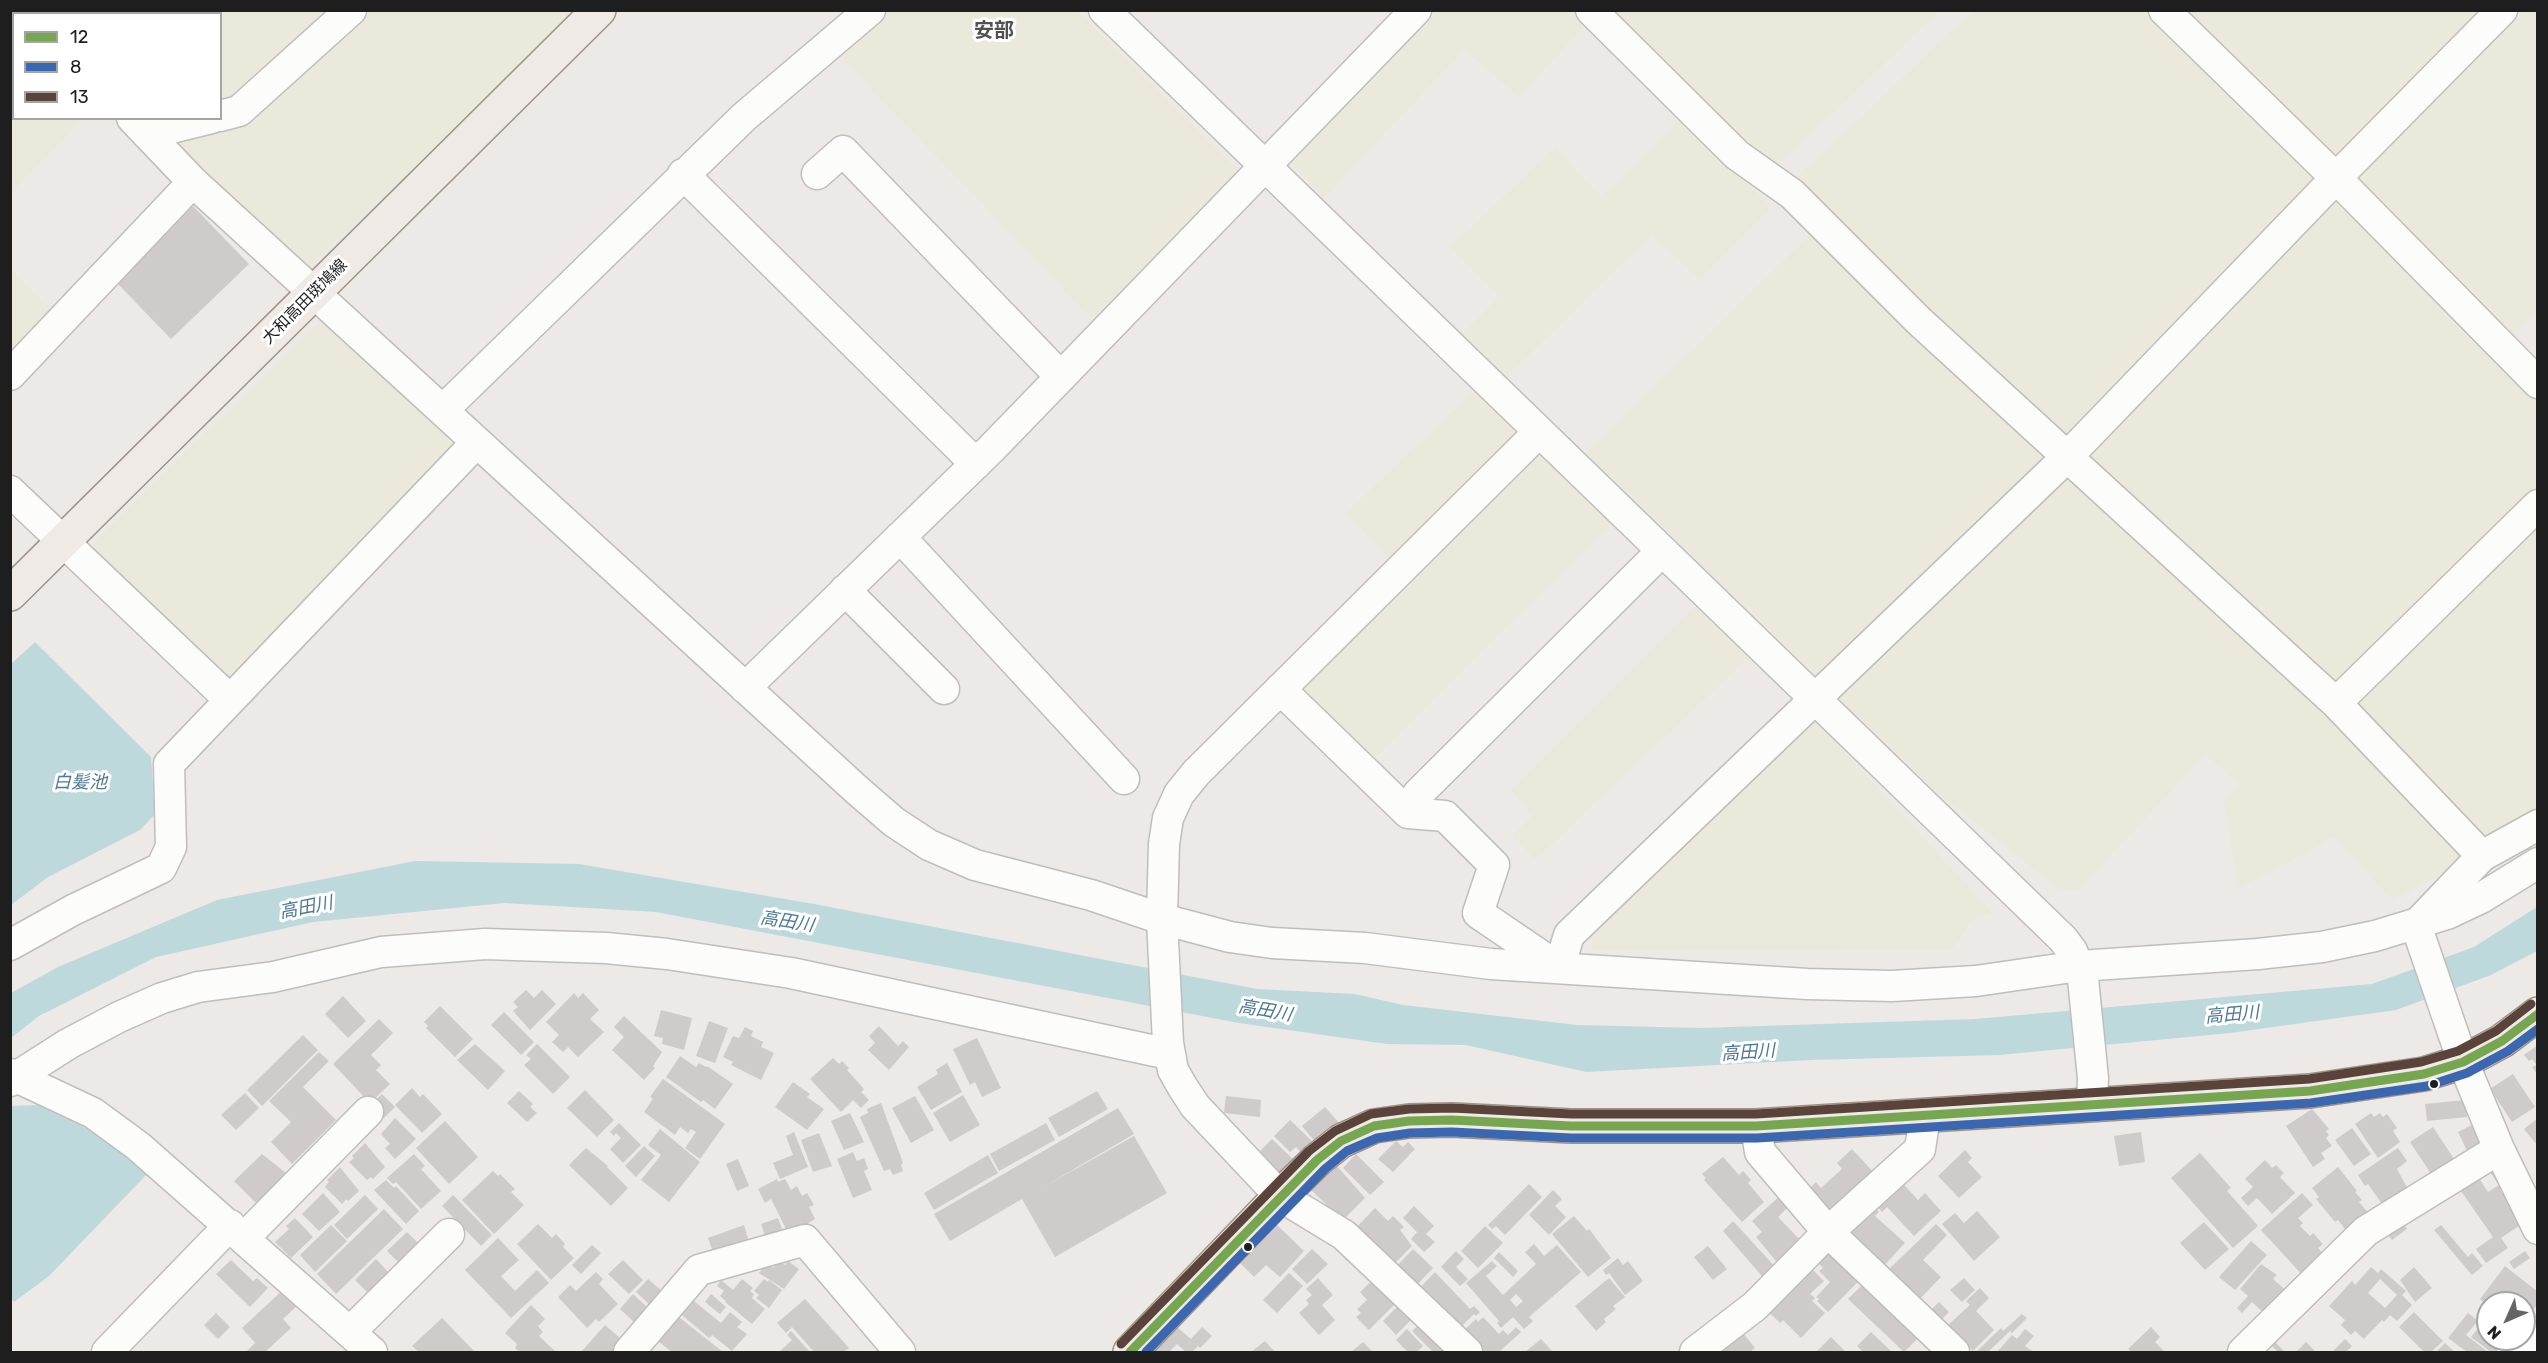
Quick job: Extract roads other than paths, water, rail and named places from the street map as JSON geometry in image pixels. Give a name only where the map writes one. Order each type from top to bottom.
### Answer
[{"type":"main road","name":"大和高田斑鳩線","points":[[10,594],[599,10]]},
{"type":"main road","points":[[1130,1353],[1280,1196],[1341,1141],[1374,1126],[1409,1120],[1452,1120],[1571,1126],[1756,1126],[1924,1116],[2093,1092],[2310,1091],[2424,1074],[2458,1047],[2502,1041],[2538,1014]]},
{"type":"street","points":[[222,115],[239,111],[351,10]]},
{"type":"street","points":[[443,410],[683,174],[744,117],[870,10]]},
{"type":"street","points":[[1104,10],[2063,939],[2081,973],[2093,1092]]},
{"type":"street","points":[[745,688],[975,464],[1416,10]]},
{"type":"street","points":[[1591,10],[1737,155],[1792,194],[1894,298],[2336,703],[2482,856]]},
{"type":"street","points":[[2164,10],[2336,178],[2538,383]]},
{"type":"street","points":[[1559,968],[1569,935],[2067,457],[2502,10]]},
{"type":"street","points":[[139,126],[194,120]]},
{"type":"street","points":[[139,126],[193,182],[894,822],[929,845],[975,865],[1091,895],[1163,925],[1272,943],[1365,948],[1491,964],[1807,984],[1892,986],[2081,973],[2312,948],[2417,928],[2481,898],[2538,863]]},
{"type":"street","points":[[817,174],[843,151],[1061,377]]},
{"type":"street","points":[[683,174],[975,464]]},
{"type":"street","points":[[10,375],[193,182]]},
{"type":"street","points":[[1467,1353],[1344,1235],[1280,1196],[1195,1106],[1173,1070],[1168,1049],[1163,925],[1164,844],[1168,818],[1179,794],[1196,773],[1539,432]]},
{"type":"street","points":[[10,945],[73,910],[161,868],[171,847],[169,764],[477,442]]},
{"type":"street","points":[[10,491],[230,700]]},
{"type":"street","points":[[2336,703],[2538,505]]},
{"type":"street","points":[[900,537],[1124,779]]},
{"type":"street","points":[[1408,813],[1418,794],[1662,551]]},
{"type":"street","points":[[846,590],[944,689]]},
{"type":"street","points":[[1280,689],[1408,813],[1445,816],[1494,865],[1478,913],[1559,968]]},
{"type":"street","points":[[2417,928],[2482,856],[2538,825]]},
{"type":"street","points":[[2417,928],[2458,1047],[2499,1149],[2538,1229]]},
{"type":"street","points":[[12,1077],[119,1017],[162,998],[189,990],[273,977],[381,952],[485,944],[637,951],[791,973],[1168,1049]]},
{"type":"street","points":[[12,1077],[93,1113],[138,1146],[351,1332],[372,1353]]},
{"type":"street","points":[[107,1353],[368,1112]]},
{"type":"street","points":[[1695,1353],[1755,1306],[1828,1232],[1920,1149],[1924,1116]]},
{"type":"street","points":[[1756,1126],[1760,1152],[1828,1232],[1954,1353]]},
{"type":"street","points":[[2243,1353],[2366,1231],[2499,1149]]},
{"type":"street","points":[[351,1332],[449,1234]]},
{"type":"street","points":[[629,1353],[699,1270],[805,1240],[900,1353]]},
{"type":"street","points":[[2512,1353],[2538,1332]]},
{"type":"water","name":"白髪池","points":[[35,642],[151,757],[155,814],[140,830],[48,877],[11,905],[11,664]]},
{"type":"water","name":"高田川","points":[[415,861],[579,864],[814,904],[1257,989],[1355,994],[1403,1005],[1577,1025],[1700,1028],[1975,1019],[2372,984],[2474,947],[2537,907],[2537,951],[2491,975],[2396,1010],[2230,1033],[1999,1055],[1812,1060],[1586,1072],[1466,1045],[1387,1044],[1239,1023],[656,912],[504,903],[313,922],[156,957],[39,1016],[11,1038],[11,993],[58,967],[217,900]]},
{"type":"water","points":[[38,1105],[119,1144],[149,1172],[49,1276],[14,1302],[11,1298],[11,1106]]},
{"type":"district","name":"安部","points":[[994,31]]}]
